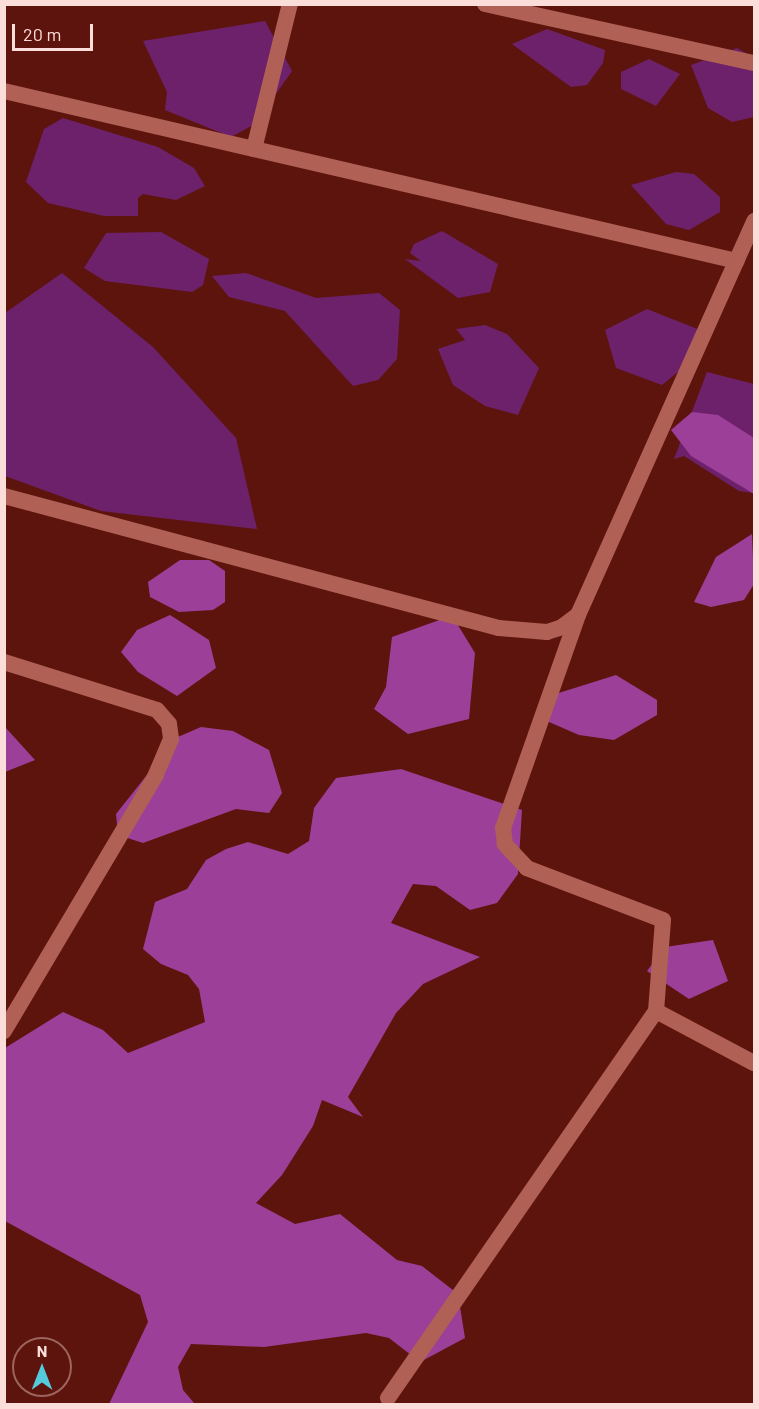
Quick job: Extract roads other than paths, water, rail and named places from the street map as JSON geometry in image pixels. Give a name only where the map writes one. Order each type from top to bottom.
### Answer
[{"type":"street","points":[[254,149],[290,4]]},
{"type":"street","points":[[485,4],[754,63]]},
{"type":"street","points":[[4,91],[737,261]]},
{"type":"street","points":[[388,1398],[656,1011],[663,920],[527,868],[505,844],[503,828],[578,615],[754,221]]},
{"type":"street","points":[[4,496],[499,628],[547,632],[578,615]]},
{"type":"street","points":[[4,662],[134,700],[158,710],[169,724],[171,739],[156,775],[4,1031]]},
{"type":"street","points":[[656,1011],[754,1064]]}]
